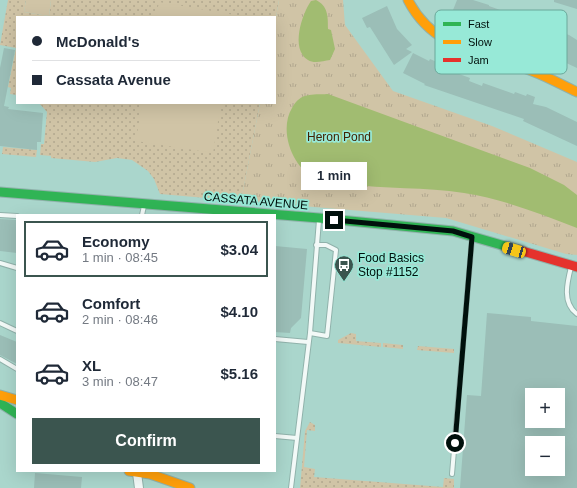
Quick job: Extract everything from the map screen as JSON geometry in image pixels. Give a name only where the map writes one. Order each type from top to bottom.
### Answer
[{"type":"street","points":[[408,0],[423,24],[435,33]]},
{"type":"street","points":[[537,74],[577,92]]},
{"type":"street","name":"CASSATA AVENUE","points":[[0,192],[272,214]]},
{"type":"street","name":"CASSATA AVENUE","points":[[276,214],[453,231],[574,267]]},
{"type":"street","points":[[0,395],[16,400]]},
{"type":"street","points":[[0,403],[16,413]]},
{"type":"street","points":[[139,488],[133,472],[148,472],[187,488]]},
{"type":"lane","points":[[142,214],[144,203]]},
{"type":"lane","points":[[0,214],[16,216]]},
{"type":"lane","points":[[291,488],[310,333],[319,218]]},
{"type":"lane","points":[[452,474],[472,237]]},
{"type":"lane","points":[[310,333],[327,336],[336,250],[326,245],[316,245]]},
{"type":"lane","points":[[0,263],[16,268]]},
{"type":"lane","points":[[574,267],[566,295],[570,306],[577,314]]},
{"type":"lane","points":[[0,323],[16,331]]},
{"type":"lane","points":[[276,339],[308,342]]},
{"type":"lane","points":[[0,359],[16,368]]},
{"type":"lane","points":[[276,436],[297,438]]},
{"type":"green space","points":[[8,0],[26,0],[24,12],[49,16],[16,16],[16,48],[0,45]]},
{"type":"green space","points":[[26,0],[51,0],[49,16],[24,12]]},
{"type":"green space","points":[[51,0],[279,0],[276,17],[276,16],[49,16]]},
{"type":"green space","name":"Heron Pond","points":[[279,0],[343,0],[345,25],[393,91],[492,126],[577,162],[577,255],[566,254],[446,218],[241,201],[260,104],[276,104],[276,17]]},
{"type":"green space","points":[[159,2],[235,15],[235,16],[156,16]]},
{"type":"green space","points":[[16,48],[16,95],[10,94],[11,88],[8,87]]},
{"type":"green space","points":[[40,104],[260,104],[241,201],[160,194],[154,179],[148,171],[132,160],[117,158],[95,162],[51,158],[51,156],[40,155],[41,144],[44,144],[47,112]]},
{"type":"green space","points":[[142,104],[221,104],[213,153],[136,141]]},
{"type":"green space","points":[[3,147],[37,150],[36,157],[2,154]]},
{"type":"green space","points":[[351,333],[356,334],[356,341],[381,343],[381,347],[338,343],[338,340]]},
{"type":"green space","points":[[383,343],[403,345],[403,349],[383,347]]},
{"type":"green space","points":[[418,346],[454,349],[454,353],[417,350]]},
{"type":"green space","points":[[310,422],[315,425],[315,431],[307,430],[304,467],[315,469],[314,477],[443,487],[444,478],[454,479],[454,488],[300,488],[305,431]]},
{"type":"shaded area","points":[[316,0],[325,8],[328,20],[328,29],[331,30],[335,49],[330,60],[316,62],[308,60],[303,55],[300,48],[299,31],[304,14],[311,1]]},
{"type":"shaded area","name":"Heron Pond","points":[[328,94],[530,168],[564,185],[577,195],[577,228],[550,217],[493,199],[464,193],[375,187],[332,183],[319,180],[302,168],[290,149],[287,128],[288,117],[295,103],[299,99],[307,95]]},
{"type":"building","points":[[457,0],[473,0],[500,10],[453,10]]},
{"type":"building","points":[[554,0],[577,0],[577,9],[554,2]]},
{"type":"building","points":[[387,6],[397,29],[412,45],[406,49],[412,52],[394,65],[370,27],[367,28],[362,18]]},
{"type":"building","points":[[567,34],[577,40],[577,68],[567,63]]},
{"type":"building","points":[[4,48],[15,50],[4,106],[9,107],[8,109],[43,113],[41,142],[37,142],[37,150],[0,146],[0,68]]},
{"type":"building","points":[[413,53],[429,61],[430,59],[435,61],[435,74],[459,74],[470,78],[469,81],[482,86],[483,83],[514,94],[515,92],[526,96],[527,94],[535,97],[533,104],[546,107],[577,122],[577,146],[523,121],[524,119],[424,85],[425,84],[403,73]]},
{"type":"building","points":[[0,219],[16,220],[16,253],[0,251]]},
{"type":"building","points":[[276,246],[307,249],[301,318],[291,328],[290,333],[276,332]]},
{"type":"building","points":[[487,313],[531,317],[531,321],[577,326],[577,488],[460,488],[467,395],[481,396]]},
{"type":"building","points":[[0,335],[16,342],[16,363],[0,355]]},
{"type":"building","points":[[35,473],[82,477],[81,488],[34,488]]},
{"type":"traffic: fast","points":[[0,192],[270,214]]},
{"type":"traffic: fast","points":[[276,214],[453,231],[519,250]]},
{"type":"traffic: fast","points":[[0,403],[16,413]]},
{"type":"traffic: slow","points":[[408,0],[419,17],[435,32]]},
{"type":"traffic: slow","points":[[540,74],[577,92]]},
{"type":"traffic: slow","points":[[0,395],[16,400]]},
{"type":"traffic: slow","points":[[136,472],[150,474],[190,488]]},
{"type":"traffic: jam","points":[[519,250],[577,267]]},
{"type":"place","name":"Food Basics Stop #1152","points":[[344,282]]},
{"type":"route","points":[[334,220],[453,231],[472,237],[455,443]]}]
